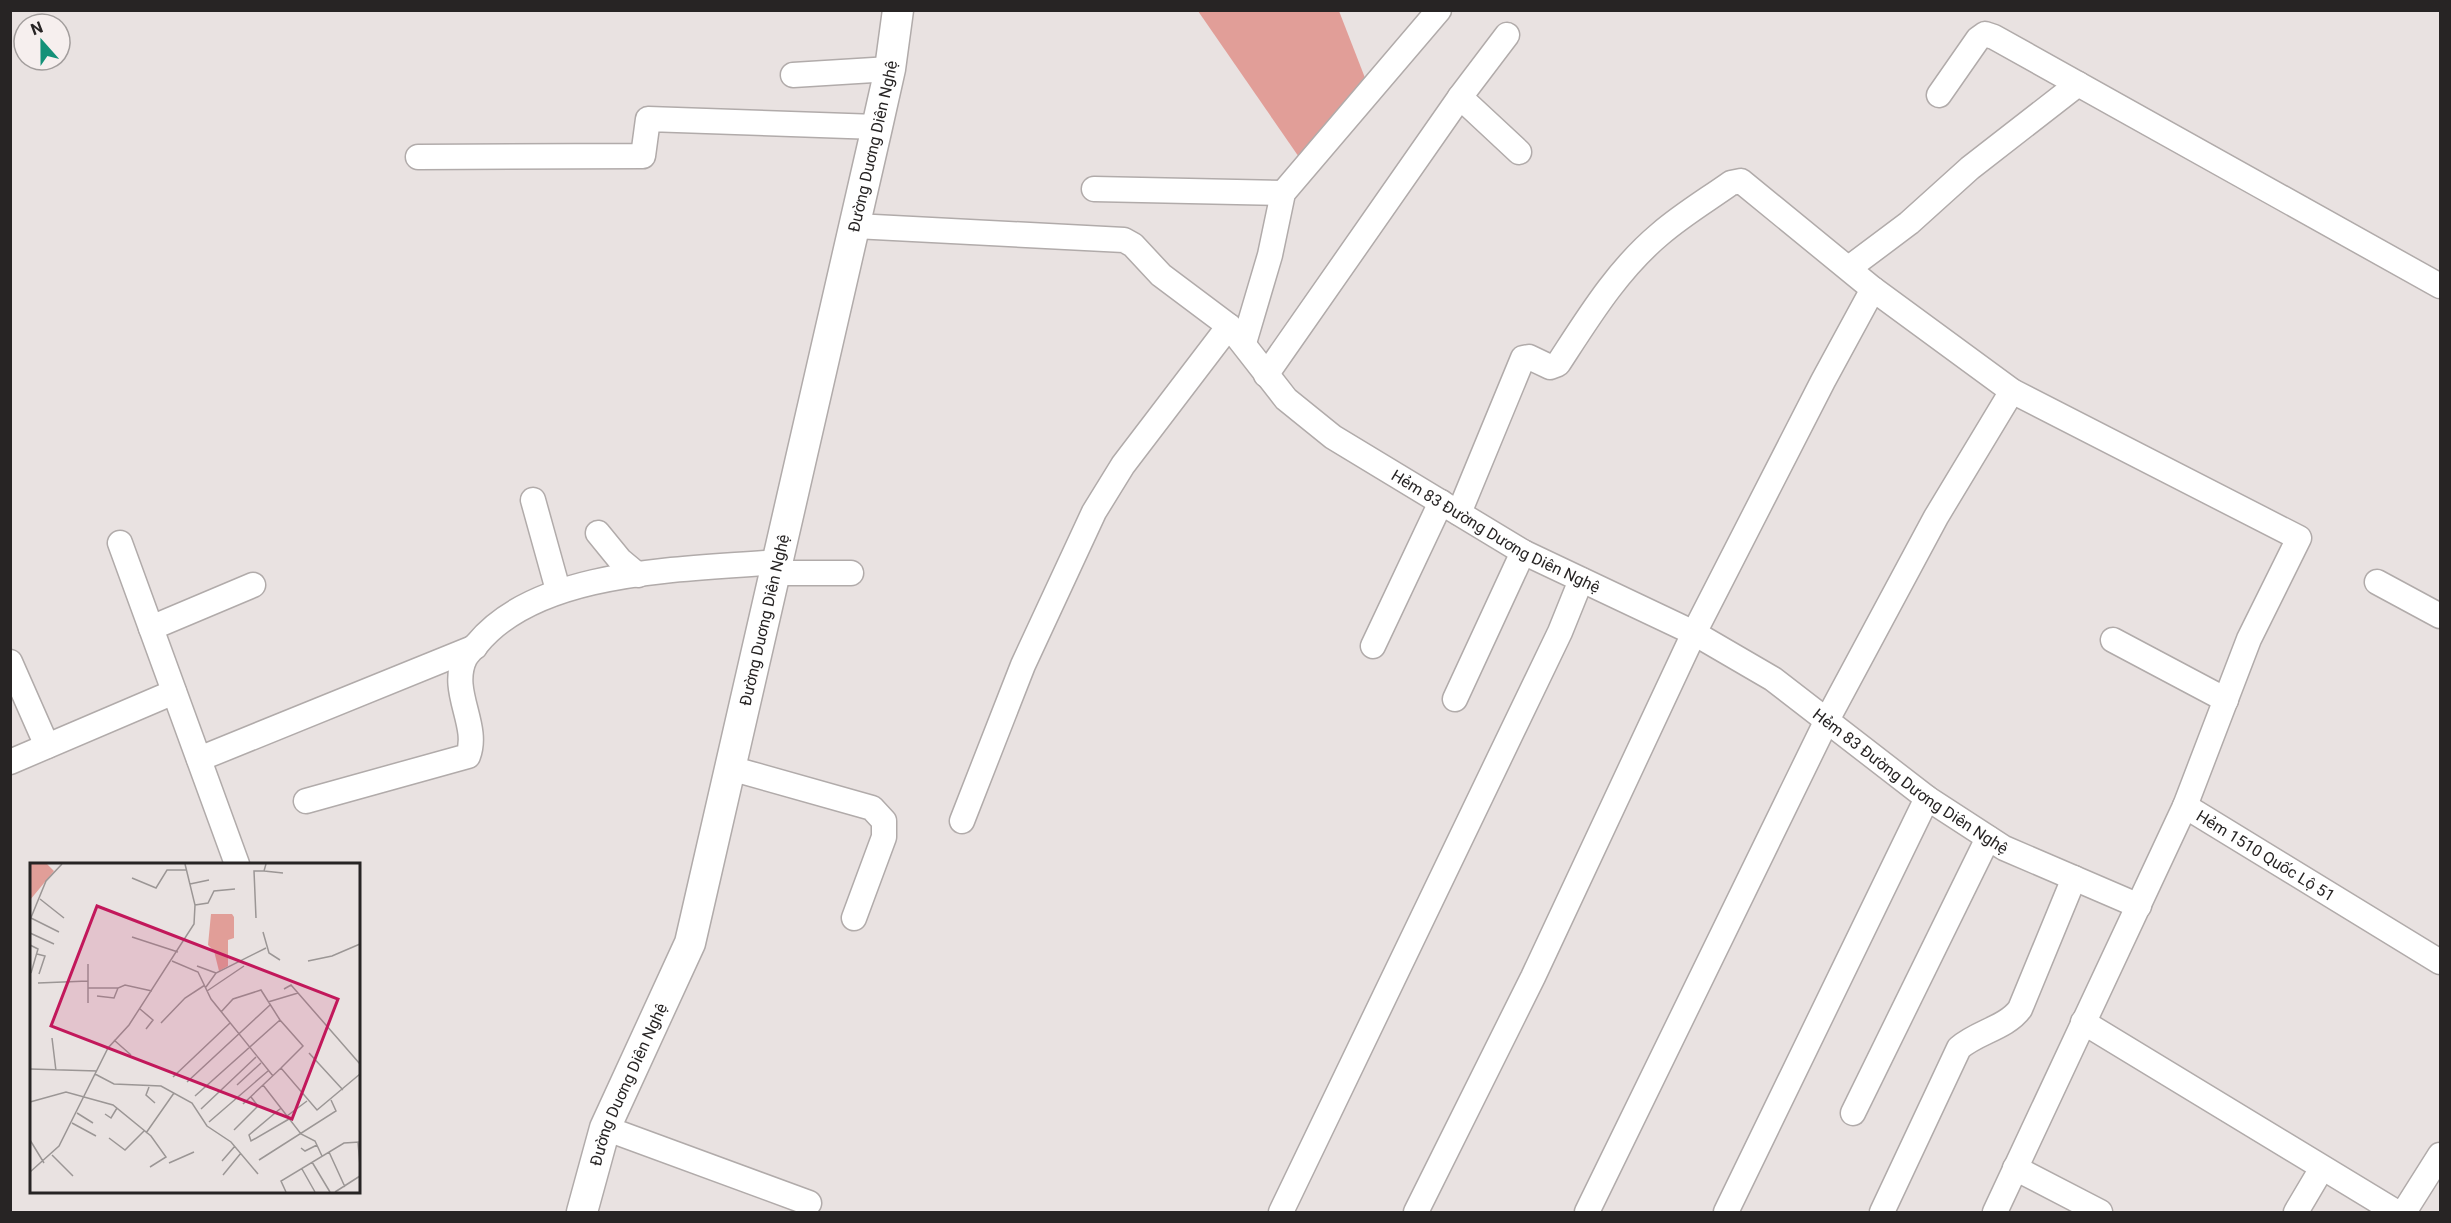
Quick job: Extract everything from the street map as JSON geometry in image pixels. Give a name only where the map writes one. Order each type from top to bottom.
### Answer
[{"type":"street","name":"Đường Duơng Diên Nghệ","points":[[582,1212],[606,1128],[690,943],[855,226],[890,69],[898,10]]},
{"type":"street","points":[[962,821],[1023,665],[1094,512],[1123,465],[1237,334],[1270,255],[1283,192],[1438,10]]},
{"type":"street","points":[[1939,94],[1978,39],[1985,34],[2440,286]]},
{"type":"street","points":[[1266,375],[1460,97],[1507,35]]},
{"type":"street","points":[[793,75],[890,69]]},
{"type":"street","points":[[1849,268],[1909,223],[1970,168],[2078,84]]},
{"type":"street","points":[[1460,97],[1519,152]]},
{"type":"street","points":[[418,157],[643,156],[648,119],[877,127]]},
{"type":"street","points":[[1373,646],[1450,507],[1523,358],[1529,357],[1550,367],[1558,364],[1598,301],[1634,259],[1660,234],[1731,183],[1741,181],[1873,289],[2012,391],[2299,538],[2249,639],[2185,806]]},
{"type":"street","points":[[1094,189],[1283,192]]},
{"type":"street","name":"Hẻm 83 Đường Dương Diên Nghệ","points":[[855,226],[1124,240],[1133,245],[1161,275],[1237,334],[1286,399],[1312,423],[1523,552],[1694,633],[1773,679],[1927,798],[2004,848],[2139,906]]},
{"type":"street","points":[[1416,1212],[1533,977],[1694,633],[1822,381],[1873,289]]},
{"type":"street","points":[[1587,1212],[1827,720],[1936,516],[2012,391]]},
{"type":"street","points":[[533,500],[558,590]]},
{"type":"street","points":[[598,533],[620,560],[638,575]]},
{"type":"street","points":[[120,543],[237,863]]},
{"type":"street","points":[[1455,699],[1523,552]]},
{"type":"street","points":[[306,801],[468,756],[472,745],[471,737],[459,692],[465,658],[488,630],[520,607],[558,590],[638,575],[776,567],[851,573]]},
{"type":"street","points":[[1281,1212],[1555,642],[1581,580]]},
{"type":"street","points":[[2377,582],[2440,616]]},
{"type":"street","points":[[151,628],[253,585]]},
{"type":"street","points":[[2113,639],[2226,700]]},
{"type":"street","points":[[199,759],[475,647]]},
{"type":"street","points":[[10,662],[47,746]]},
{"type":"street","points":[[10,762],[174,692]]},
{"type":"street","points":[[730,768],[872,808],[884,821],[884,837],[854,918]]},
{"type":"street","points":[[1726,1212],[1927,798]]},
{"type":"street","name":"Hẻm 1510 Quốc Lộ 51","points":[[1995,1212],[2185,806],[2440,962]]},
{"type":"street","points":[[1853,1113],[1988,838]]},
{"type":"street","points":[[1882,1212],[1959,1048],[1970,1039],[2014,1016],[2020,1009],[2074,878]]},
{"type":"street","points":[[2083,1022],[2396,1212]]},
{"type":"street","points":[[606,1128],[809,1203]]},
{"type":"street","points":[[2404,1212],[2440,1155]]},
{"type":"street","points":[[2015,1168],[2100,1212]]},
{"type":"street","points":[[2296,1212],[2322,1168]]},
{"type":"shaded area","points":[[1198,11],[1339,11],[1367,83],[1301,160]]}]
